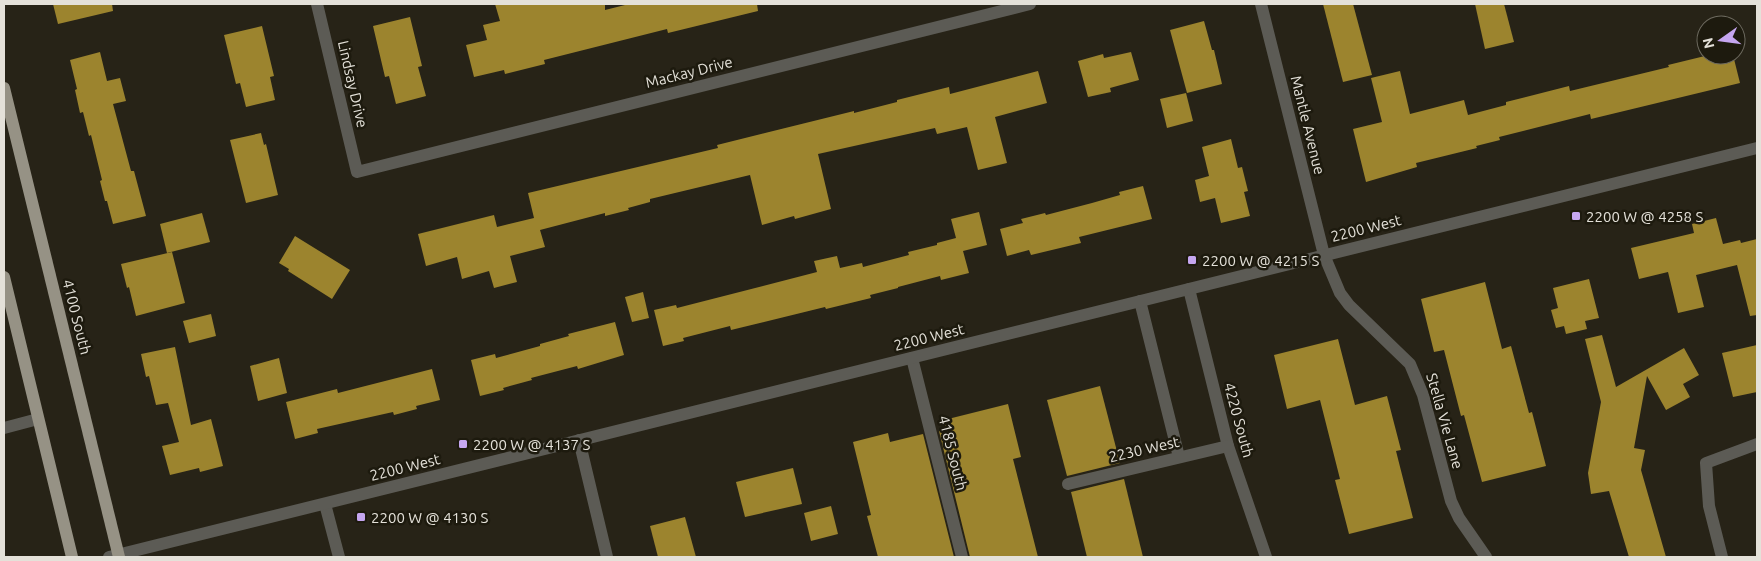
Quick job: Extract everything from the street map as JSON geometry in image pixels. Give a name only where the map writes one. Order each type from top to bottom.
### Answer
[{"type":"main road","name":"4100 South","points":[[4,88],[115,556]]},
{"type":"main road","points":[[4,277],[72,557]]},
{"type":"street","name":"Lindsay Drive","points":[[317,4],[357,172]]},
{"type":"street","name":"Mackay Drive","points":[[357,172],[1030,4]]},
{"type":"street","name":"Mantle Avenue","points":[[1261,4],[1324,255]]},
{"type":"street","name":"2200 West","points":[[115,556],[1757,148]]},
{"type":"street","name":"Stella Vie Lane","points":[[1324,255],[1336,285],[1349,305],[1410,364],[1423,395],[1451,501],[1459,518],[1486,557]]},
{"type":"street","name":"4220 South","points":[[1189,289],[1228,446],[1266,557]]},
{"type":"street","points":[[1140,301],[1178,457]]},
{"type":"street","name":"4185 South","points":[[912,358],[962,557]]},
{"type":"street","points":[[4,428],[38,419]]},
{"type":"street","points":[[579,440],[607,557]]},
{"type":"street","points":[[1722,557],[1709,506],[1706,462],[1757,444]]},
{"type":"street","name":"2230 West","points":[[1068,484],[1228,446]]},
{"type":"street","points":[[325,504],[339,557]]},
{"type":"building","points":[[53,4],[112,4],[113,11],[58,24]]},
{"type":"building","points":[[495,4],[605,4],[605,10],[629,4],[757,4],[758,11],[668,33],[667,29],[544,60],[545,64],[505,74],[504,70],[474,77],[466,45],[487,40],[483,25],[500,21]]},
{"type":"building","points":[[1323,4],[1353,4],[1372,75],[1343,82]]},
{"type":"building","points":[[1475,4],[1504,4],[1514,42],[1485,49]]},
{"type":"building","points":[[410,17],[422,66],[418,67],[426,96],[396,104],[389,76],[385,77],[373,26]]},
{"type":"building","points":[[1204,21],[1212,50],[1214,50],[1222,84],[1187,93],[1170,30]]},
{"type":"building","points":[[262,26],[274,76],[270,77],[275,100],[246,107],[240,83],[236,84],[224,35]]},
{"type":"building","points":[[100,52],[107,81],[120,78],[126,101],[113,104],[131,171],[134,171],[146,216],[113,224],[100,181],[102,180],[91,135],[89,136],[83,112],[80,113],[75,90],[77,89],[70,60]]},
{"type":"building","points":[[1131,52],[1139,80],[1110,88],[1111,92],[1088,97],[1078,61],[1103,54],[1104,58]]},
{"type":"building","points":[[1696,58],[1696,65],[1736,65],[1740,83],[1591,119],[1590,114],[1499,137],[1500,140],[1476,146],[1477,148],[1416,163],[1417,167],[1366,182],[1353,129],[1382,122],[1371,78],[1400,71],[1410,114],[1464,100],[1468,115],[1506,105],[1506,102],[1569,86],[1570,91],[1669,67],[1668,65]]},
{"type":"building","points":[[1038,71],[1047,103],[995,117],[1007,163],[978,170],[967,127],[937,134],[935,128],[818,154],[831,209],[795,219],[794,216],[762,225],[750,175],[650,199],[650,202],[628,208],[629,210],[605,216],[605,213],[540,230],[545,247],[510,256],[517,282],[494,288],[489,271],[462,279],[457,257],[426,266],[418,234],[494,215],[497,227],[534,218],[528,193],[718,148],[717,145],[854,111],[854,113],[949,87],[950,94]]},
{"type":"building","points":[[1186,93],[1193,121],[1167,128],[1160,99]]},
{"type":"building","points":[[261,133],[264,145],[266,144],[278,195],[246,203],[230,140]]},
{"type":"building","points":[[1231,139],[1238,168],[1242,167],[1248,191],[1244,192],[1250,216],[1221,223],[1215,198],[1200,202],[1195,180],[1209,176],[1202,147]]},
{"type":"building","points":[[1143,186],[1152,219],[1079,237],[1081,243],[1031,255],[1029,250],[1007,256],[1000,229],[1023,223],[1021,219],[1045,213],[1046,215],[1092,203],[1120,195],[1119,192]]},
{"type":"building","points":[[979,212],[987,245],[963,251],[969,273],[941,280],[940,276],[870,295],[871,298],[826,309],[825,307],[731,330],[730,326],[683,338],[684,341],[663,346],[654,310],[676,305],[677,308],[817,272],[814,261],[837,256],[840,268],[862,263],[863,267],[909,255],[908,252],[956,238],[951,219]]},
{"type":"building","points":[[202,213],[210,242],[167,253],[160,224]]},
{"type":"building","points":[[1716,218],[1723,244],[1740,240],[1741,243],[1757,239],[1757,315],[1750,316],[1737,265],[1696,275],[1704,307],[1678,313],[1668,272],[1639,279],[1631,248],[1694,233],[1692,224]]},
{"type":"building","points":[[295,236],[350,270],[332,299],[288,271],[289,269],[279,263]]},
{"type":"building","points":[[172,252],[185,303],[136,316],[121,264]]},
{"type":"building","points":[[1589,279],[1599,318],[1585,321],[1587,329],[1566,334],[1564,326],[1556,328],[1551,310],[1558,308],[1553,288]]},
{"type":"building","points":[[1485,282],[1502,349],[1511,346],[1529,413],[1532,412],[1546,466],[1482,482],[1464,415],[1461,416],[1444,350],[1434,352],[1421,299]]},
{"type":"building","points":[[643,292],[649,318],[632,322],[625,297]]},
{"type":"building","points":[[211,314],[216,336],[189,343],[183,321]]},
{"type":"building","points":[[615,322],[624,355],[578,369],[577,366],[531,378],[532,380],[503,388],[504,390],[480,396],[471,360],[495,354],[496,358],[540,346],[540,344],[569,336],[568,334]]},
{"type":"building","points":[[1602,335],[1616,387],[1684,348],[1699,375],[1683,384],[1690,397],[1666,410],[1647,376],[1634,448],[1645,450],[1641,470],[1666,557],[1629,557],[1609,491],[1591,494],[1588,473],[1601,402],[1585,339]]},
{"type":"building","points":[[1338,339],[1355,405],[1387,396],[1401,450],[1396,451],[1413,518],[1349,534],[1335,480],[1340,479],[1320,400],[1287,409],[1274,355]]},
{"type":"building","points":[[1757,345],[1757,392],[1733,397],[1722,353]]},
{"type":"building","points":[[175,347],[191,425],[211,419],[223,466],[200,472],[199,468],[170,475],[162,446],[179,442],[168,403],[156,405],[149,376],[146,377],[141,354]]},
{"type":"building","points":[[279,358],[287,393],[258,401],[250,366]]},
{"type":"building","points":[[432,369],[440,400],[416,406],[417,409],[394,415],[393,412],[317,429],[318,433],[295,439],[286,402],[337,389],[338,393]]},
{"type":"building","points":[[1100,386],[1120,463],[1067,476],[1047,400]]},
{"type":"building","points":[[1008,404],[1021,457],[1013,459],[1038,557],[970,557],[939,431],[946,429],[944,420]]},
{"type":"building","points":[[888,433],[890,442],[923,434],[954,557],[878,557],[867,516],[871,515],[853,442]]},
{"type":"building","points":[[793,468],[802,504],[745,517],[736,482]]},
{"type":"building","points":[[1124,479],[1143,557],[1087,557],[1071,492]]},
{"type":"building","points":[[831,506],[838,534],[811,541],[804,513]]},
{"type":"building","points":[[685,517],[696,557],[658,557],[650,526]]},
{"type":"place","name":"2200 W @ 4258 S","points":[[1576,216]]},
{"type":"place","name":"2200 W @ 4215 S","points":[[1192,260]]},
{"type":"place","name":"2200 W @ 4137 S","points":[[463,444]]},
{"type":"place","name":"2200 W @ 4130 S","points":[[361,517]]}]
